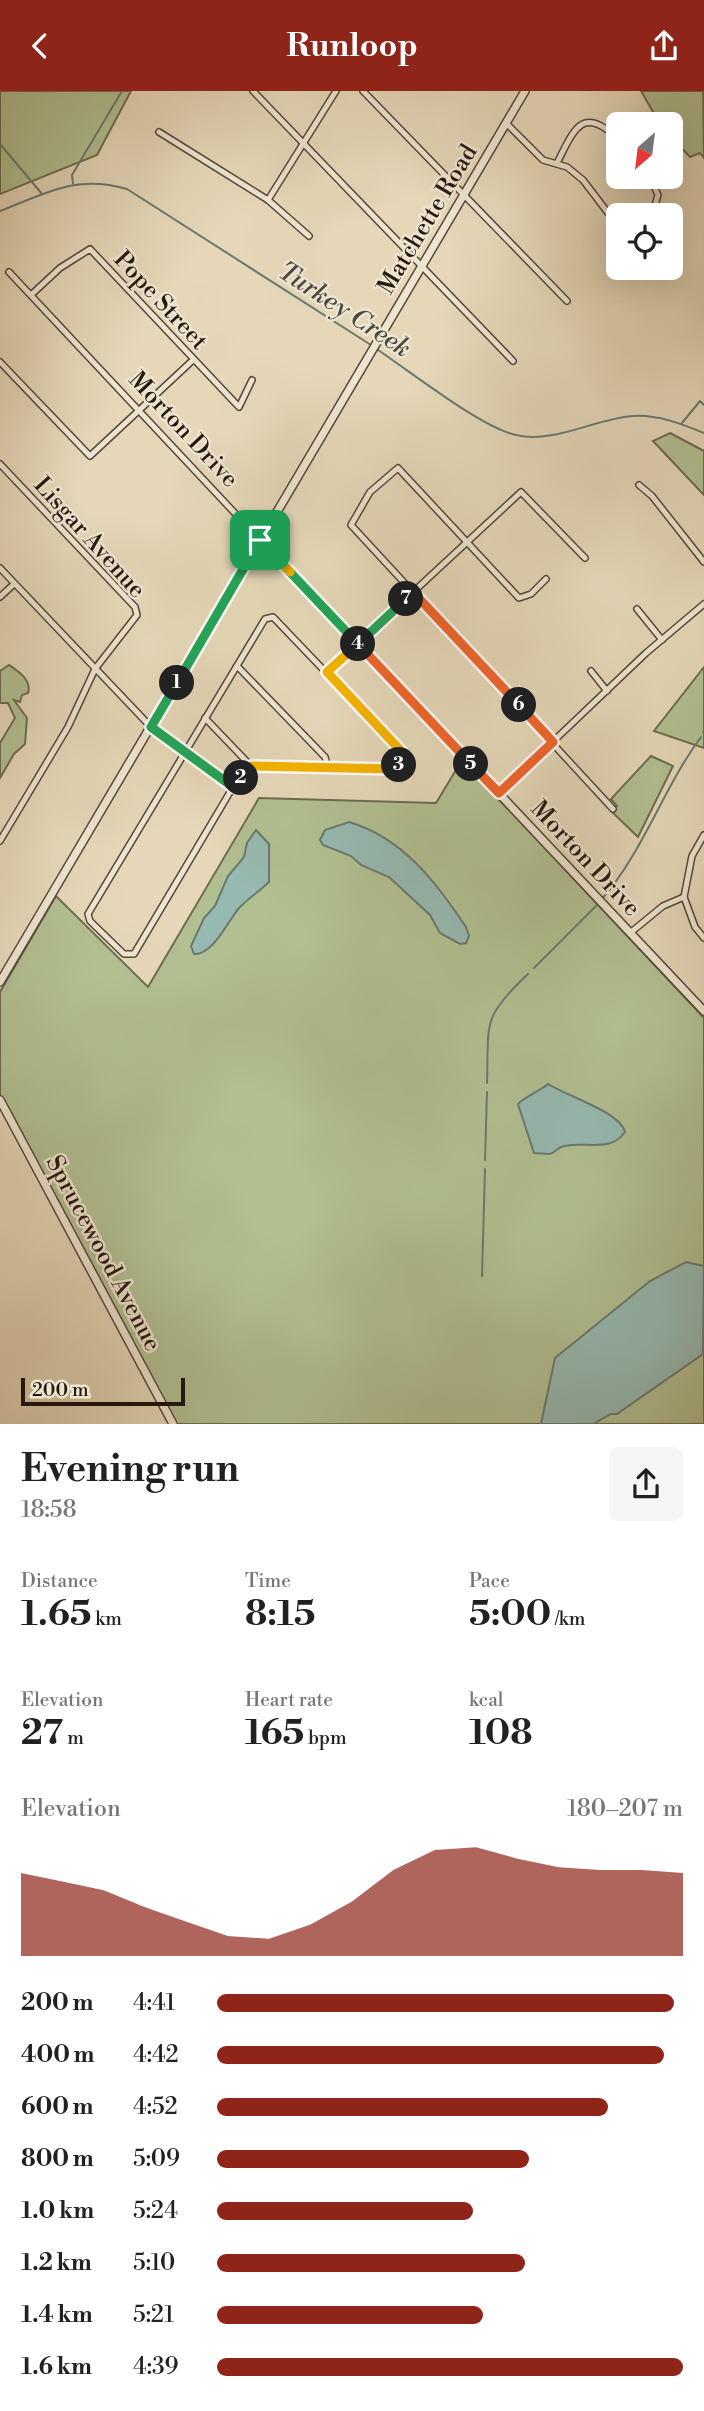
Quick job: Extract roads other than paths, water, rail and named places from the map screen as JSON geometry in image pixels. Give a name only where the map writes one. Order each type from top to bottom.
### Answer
[{"type":"street","points":[[253,91],[513,361]]},
{"type":"street","points":[[268,200],[336,91]]},
{"type":"street","points":[[363,91],[567,301]]},
{"type":"street","name":"Matchette Road","points":[[0,982],[525,91]]},
{"type":"street","points":[[557,163],[577,127],[584,122],[596,122],[606,130]]},
{"type":"street","points":[[506,123],[543,160],[557,163],[583,180],[606,210]]},
{"type":"street","points":[[159,132],[268,200],[309,236]]},
{"type":"street","name":"Pope Street","points":[[31,295],[60,268],[90,249],[239,407],[252,380]]},
{"type":"street","name":"Morton Drive","points":[[9,272],[704,1011]]},
{"type":"street","points":[[0,362],[90,456],[193,359]]},
{"type":"street","name":"Lisgar Avenue","points":[[0,464],[135,607],[137,615],[95,669]]},
{"type":"street","points":[[546,579],[531,594],[519,598],[398,468],[370,492],[351,525],[613,809]]},
{"type":"street","points":[[639,485],[652,496],[704,562]]},
{"type":"street","points":[[327,672],[521,492],[585,558]]},
{"type":"street","points":[[0,568],[151,727],[233,787]]},
{"type":"street","points":[[0,597],[14,584]]},
{"type":"street","points":[[499,793],[646,653],[704,604]]},
{"type":"street","points":[[637,609],[662,640]]},
{"type":"street","points":[[205,718],[251,766],[394,769],[402,758],[402,752],[273,617],[265,619],[205,718],[88,914],[90,921],[124,954],[134,954],[233,787],[251,766]]},
{"type":"street","points":[[237,666],[325,757],[328,768]]},
{"type":"street","points":[[0,842],[68,727],[95,669]]},
{"type":"street","points":[[591,671],[607,691]]},
{"type":"street","points":[[704,835],[692,856],[684,897],[695,927],[704,938]]},
{"type":"street","points":[[630,933],[663,906],[684,897]]},
{"type":"street","name":"Sprucewood Avenue","points":[[0,1100],[173,1424]]},
{"type":"water","points":[[349,822],[368,829],[402,850],[430,878],[466,927],[469,936],[466,943],[460,944],[440,933],[430,915],[389,877],[361,865],[351,856],[323,845],[320,840],[325,830]]},
{"type":"water","points":[[256,830],[269,844],[269,882],[239,908],[208,949],[194,954],[191,946],[204,918],[215,906],[228,876],[244,857],[247,843]]},
{"type":"water","points":[[548,1084],[604,1111],[621,1125],[625,1132],[613,1142],[605,1144],[573,1145],[562,1147],[550,1154],[534,1153],[518,1104]]},
{"type":"water","points":[[686,1262],[704,1266],[703,1354],[617,1414],[611,1414],[593,1424],[541,1424],[555,1358],[650,1281]]},
{"type":"waterway","points":[[73,184],[72,175],[122,91]]},
{"type":"waterway","points":[[0,144],[42,194]]},
{"type":"waterway","name":"Turkey Creek","points":[[0,211],[47,192],[77,185],[109,185],[127,189],[371,345]]},
{"type":"waterway","name":"Turkey Creek","points":[[375,348],[465,410],[501,430],[516,435],[530,437],[559,434],[632,416],[669,420],[704,433]]},
{"type":"waterway","name":"Turkey Creek","points":[[682,423],[700,401],[704,405]]},
{"type":"waterway","points":[[601,900],[642,840],[675,777],[701,737]]},
{"type":"waterway","points":[[534,968],[598,904]]},
{"type":"waterway","points":[[487,1083],[488,1034],[491,1022],[502,1001],[528,974]]},
{"type":"waterway","points":[[485,1160],[487,1092]]},
{"type":"waterway","points":[[482,1276],[485,1169]]}]
